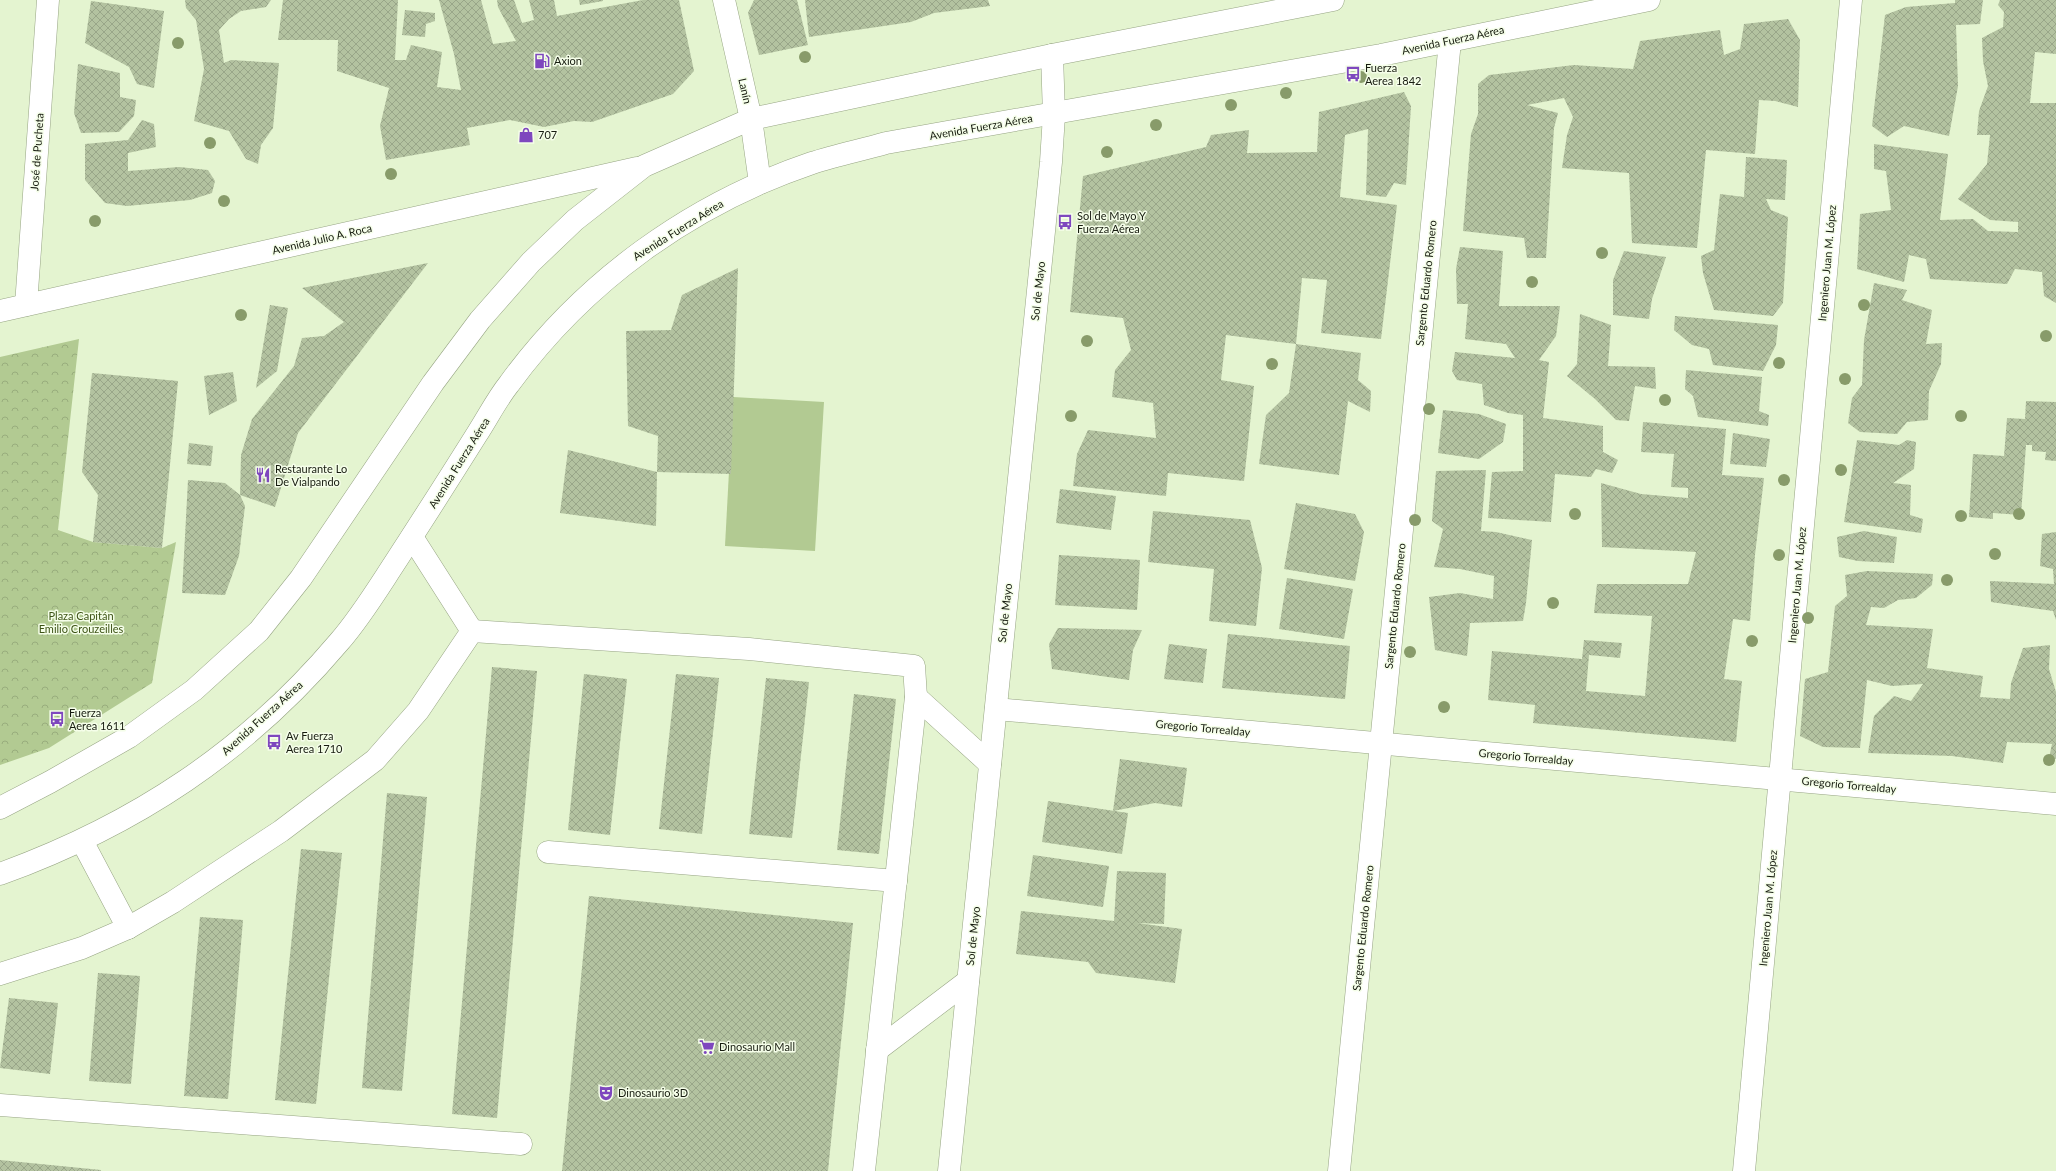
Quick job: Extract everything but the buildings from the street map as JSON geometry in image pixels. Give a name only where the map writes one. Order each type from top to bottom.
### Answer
[{"type":"street","name":"José de Pucheta","points":[[26,305],[48,0]]},
{"type":"street","name":"Lanín","points":[[724,0],[751,119],[760,183]]},
{"type":"street","name":"Avenida Fuerza Aérea","points":[[0,874],[82,841],[155,801],[224,754],[259,724],[291,693],[341,640],[412,537],[508,384],[546,338],[581,301],[610,274],[661,238],[705,210],[760,183],[813,162],[886,144],[1381,55],[1648,0]]},
{"type":"street","name":"Ingeniero Juan M. López","points":[[1744,1171],[1851,0]]},
{"type":"street","points":[[0,808],[50,782],[129,737],[194,690],[259,631],[301,578],[433,383],[480,320],[531,262],[575,220],[644,166],[751,119],[1052,55],[1319,1]]},
{"type":"street","name":"Sargento Eduardo Romero","points":[[1339,1171],[1450,41]]},
{"type":"street","name":"Sol de Mayo","points":[[949,1171],[1051,162],[1054,115],[1052,55]]},
{"type":"street","name":"Avenida Julio A. Roca","points":[[0,310],[644,166]]},
{"type":"street","points":[[412,537],[472,631]]},
{"type":"street","points":[[472,631],[749,649],[914,666],[916,697],[864,1171]]},
{"type":"street","points":[[0,974],[82,948],[128,928],[173,902],[281,831],[375,760],[418,711],[472,631]]},
{"type":"street","points":[[916,697],[990,764]]},
{"type":"street","name":"Gregorio Torrealday","points":[[996,709],[2056,804]]},
{"type":"street","points":[[82,841],[128,928]]},
{"type":"street","points":[[548,852],[896,881]]},
{"type":"street","points":[[877,1050],[968,981]]},
{"type":"street","points":[[0,1105],[521,1144]]},
{"type":"green space","name":"Plaza Capitán Emilio Crouzeilles","points":[[79,339],[58,530],[93,542],[162,548],[176,542],[152,683],[49,748],[0,765],[0,357]]},
{"type":"green space","points":[[733,397],[824,402],[815,551],[725,546]]},
{"type":"place","name":"Axion","points":[[542,61]]},
{"type":"place","name":"Fuerza Aerea 1842","points":[[1353,74]]},
{"type":"place","name":"707","points":[[526,135]]},
{"type":"place","name":"Sol de Mayo Y Fuerza Aérea","points":[[1065,222]]},
{"type":"place","name":"Restaurante Lo De Vialpando","points":[[263,475]]},
{"type":"place","name":"Fuerza Aerea 1611","points":[[57,719]]},
{"type":"place","name":"Av Fuerza Aerea 1710","points":[[274,742]]},
{"type":"place","name":"Dinosaurio Mall","points":[[707,1047]]},
{"type":"place","name":"Dinosaurio 3D","points":[[606,1093]]}]
